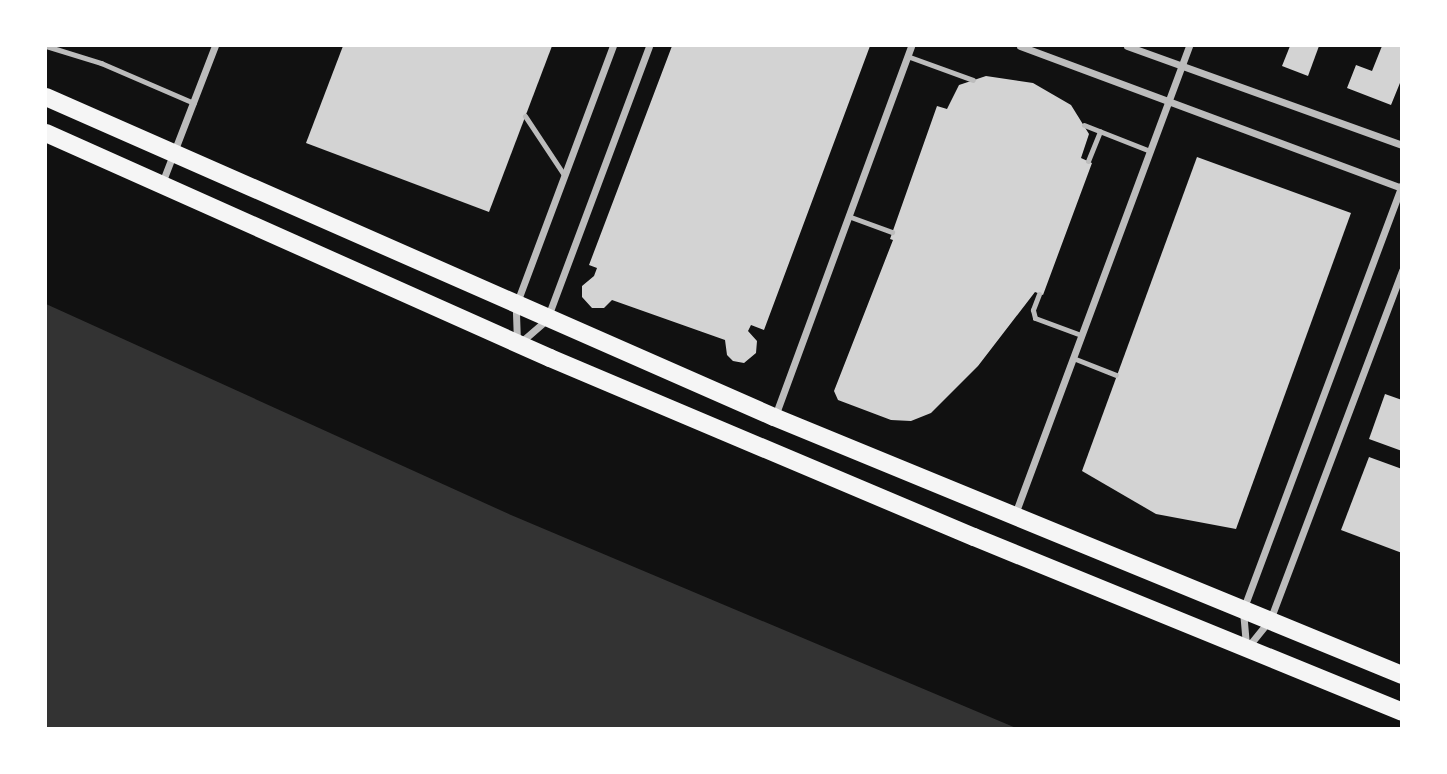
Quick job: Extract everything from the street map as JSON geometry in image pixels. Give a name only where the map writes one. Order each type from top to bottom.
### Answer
[{"type":"main road","points":[[46,97],[774,417],[1402,675]]},
{"type":"main road","points":[[46,133],[517,345],[1402,712]]},
{"type":"street","points":[[160,186],[175,155],[215,46]]},
{"type":"street","points":[[517,345],[516,305],[613,46]]},
{"type":"street","points":[[517,345],[547,319],[649,46]]},
{"type":"street","points":[[774,417],[911,46]]},
{"type":"street","points":[[1020,46],[1401,187],[1243,610],[1246,648]]},
{"type":"street","points":[[1127,46],[1402,145]]},
{"type":"street","points":[[1014,515],[1189,46]]},
{"type":"street","points":[[1246,648],[1270,620],[1402,270]]},
{"type":"lane","points":[[46,46],[101,63],[194,103]]},
{"type":"lane","points":[[907,56],[973,80]]},
{"type":"lane","points":[[525,116],[565,175]]},
{"type":"lane","points":[[1084,125],[1150,151]]},
{"type":"lane","points":[[1088,161],[1100,131]]},
{"type":"lane","points":[[848,216],[892,232]]},
{"type":"lane","points":[[1039,294],[1033,310],[1035,318],[1081,335]]},
{"type":"lane","points":[[1073,358],[1116,375]]},
{"type":"shaded area","points":[[46,304],[511,515],[1016,728],[46,728]]},
{"type":"building","points":[[343,46],[552,46],[489,212],[306,143]]},
{"type":"building","points":[[672,46],[870,46],[764,330],[751,325],[748,331],[757,341],[756,353],[744,363],[733,361],[727,355],[725,340],[612,300],[604,308],[592,308],[582,297],[582,286],[594,276],[597,268],[589,265]]},
{"type":"building","points":[[1290,46],[1319,46],[1308,76],[1282,66]]},
{"type":"building","points":[[1382,46],[1402,46],[1402,78],[1391,105],[1347,88],[1356,65],[1372,71]]},
{"type":"building","points":[[986,76],[1033,83],[1071,105],[1089,134],[1081,158],[1092,163],[1043,295],[1035,292],[978,366],[931,413],[911,421],[891,420],[838,400],[834,391],[893,240],[890,239],[937,106],[947,109],[959,85]]},
{"type":"building","points":[[1197,157],[1351,213],[1236,529],[1156,514],[1082,471]]},
{"type":"building","points":[[1385,394],[1402,400],[1402,451],[1369,439]]},
{"type":"building","points":[[1369,457],[1402,469],[1402,553],[1341,530]]}]
